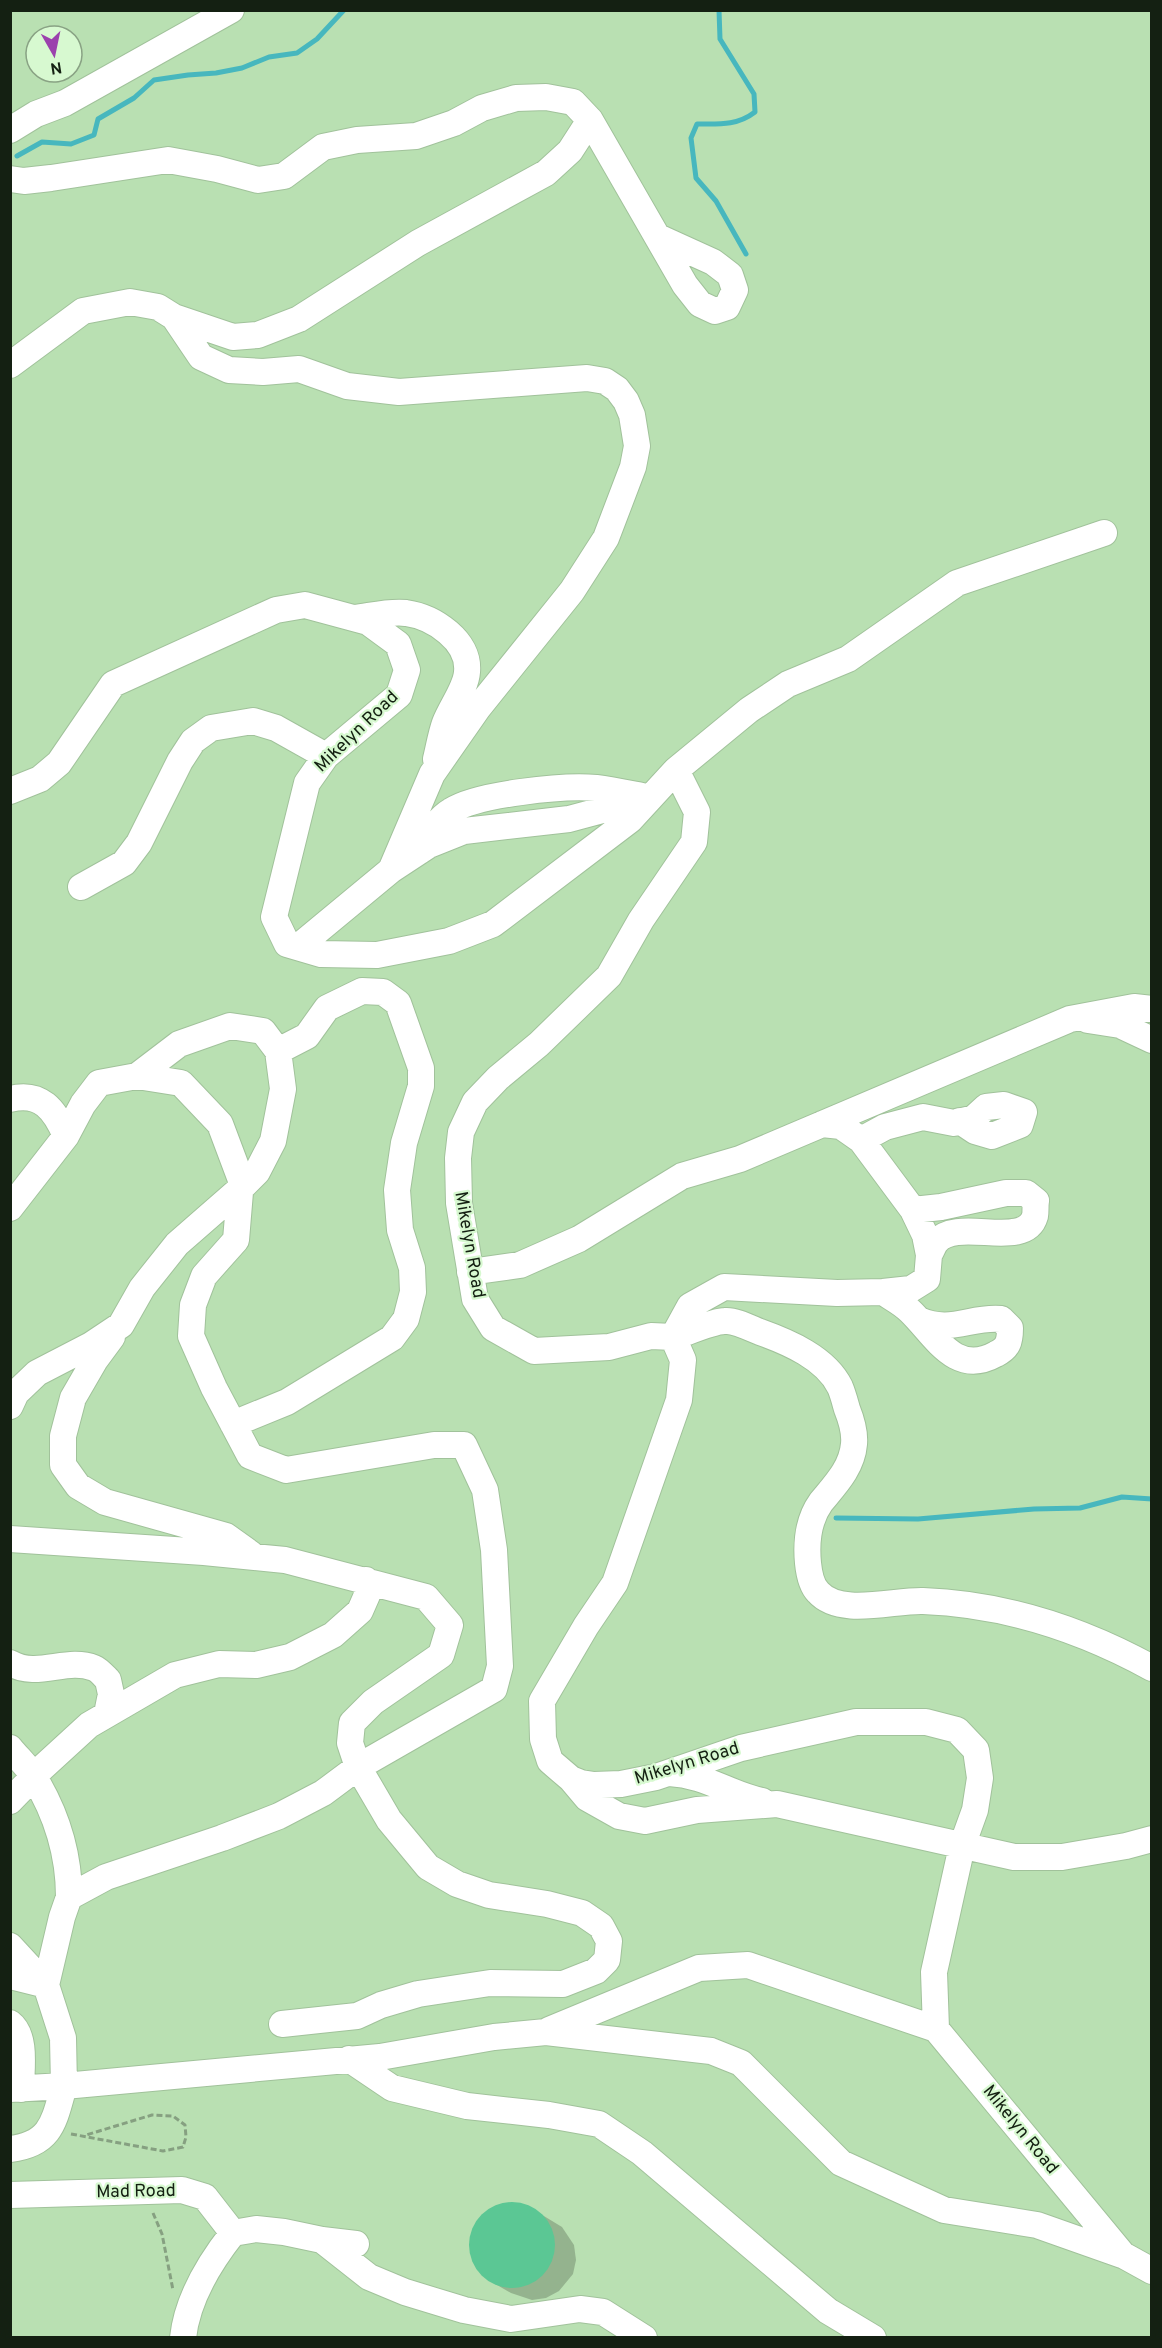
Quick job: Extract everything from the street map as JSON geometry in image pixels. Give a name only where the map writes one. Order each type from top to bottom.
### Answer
[{"type":"street","points":[[10,130],[36,114],[74,98],[231,10]]},
{"type":"street","points":[[10,179],[24,181],[51,178],[168,160],[217,169],[258,180],[284,176],[323,147],[357,140],[416,136],[454,123],[482,108],[516,98],[546,97],[573,102],[590,120],[658,237]]},
{"type":"street","points":[[10,365],[82,311],[130,302],[158,307],[174,317],[233,337],[258,336],[298,318],[418,243],[546,173],[570,151],[590,120]]},
{"type":"street","points":[[174,317],[201,357],[229,370],[262,372],[299,369],[347,387],[399,392],[587,378],[605,381],[617,389],[626,401],[632,415],[637,446],[633,467],[606,538],[572,591],[478,708],[432,774]]},
{"type":"street","points":[[298,947],[321,954],[377,955],[449,941],[492,924],[630,820],[676,770],[749,710],[788,684],[848,659],[957,583],[1104,532]]},
{"type":"street","name":"Mikelyn Road","points":[[10,791],[40,779],[59,763],[113,684],[276,610],[305,604],[369,622],[398,645],[407,670],[399,695],[326,756],[307,783],[274,917],[287,944],[298,947]]},
{"type":"street","points":[[355,618],[388,613],[407,613],[445,631],[458,640],[466,656],[467,672],[464,684],[445,724],[432,774],[391,870]]},
{"type":"street","points":[[81,887],[124,863],[139,843],[180,761],[193,741],[211,728],[253,721],[276,728],[326,756]]},
{"type":"street","name":"Mikelyn Road","points":[[676,770],[697,812],[694,842],[641,920],[609,976],[475,1102],[460,1132],[459,1203],[475,1299],[493,1328],[534,1351],[609,1347],[651,1336],[673,1337],[726,1321],[773,1336],[802,1351],[825,1367],[839,1386],[850,1417],[854,1444],[848,1466],[837,1486],[820,1504],[810,1523],[807,1548],[809,1575],[818,1592],[831,1602],[849,1606],[915,1601],[945,1602],[991,1609],[1053,1623],[1119,1650],[1152,1668]]},
{"type":"street","points":[[298,947],[391,870],[420,851],[464,831],[569,819],[651,797]]},
{"type":"street","points":[[233,1424],[287,1402],[392,1338],[406,1319],[413,1292],[412,1268],[400,1230],[398,1190],[404,1143],[421,1086],[421,1068],[398,1003],[382,992],[362,991],[327,1008],[307,1036],[278,1050]]},
{"type":"street","points":[[470,1272],[520,1265],[579,1239],[682,1176],[740,1159],[1070,1019],[1134,1007],[1152,1009]]},
{"type":"street","points":[[1070,1019],[1120,1025],[1152,1040]]},
{"type":"street","points":[[137,1076],[179,1044],[230,1026],[263,1031],[278,1050],[283,1089],[273,1141],[257,1172],[240,1190],[177,1244],[142,1288],[121,1325],[95,1360],[73,1398],[63,1436],[63,1465],[78,1486],[105,1502],[226,1536],[255,1557]]},
{"type":"street","points":[[10,1208],[66,1136],[82,1104],[99,1083],[137,1076],[181,1083],[220,1124],[241,1180],[236,1240],[204,1276],[193,1305],[191,1336],[214,1388],[250,1456],[286,1470],[434,1445],[464,1445],[485,1490],[494,1550],[500,1666],[494,1689],[358,1767],[323,1793],[279,1816],[106,1877],[69,1897]]},
{"type":"street","points":[[10,1099],[22,1096],[48,1105],[59,1119],[66,1136]]},
{"type":"street","points":[[861,1140],[885,1127],[923,1117],[954,1123],[960,1121]]},
{"type":"street","points":[[777,1804],[697,1810],[645,1821],[619,1816],[587,1798],[571,1779],[550,1761],[543,1739],[542,1701],[586,1626],[615,1583],[679,1400],[683,1360],[673,1337],[690,1306],[724,1287],[837,1293],[883,1292],[912,1289],[927,1279],[929,1255],[925,1235],[913,1210],[861,1140],[841,1126],[822,1124]]},
{"type":"street","points":[[913,1210],[941,1207],[1006,1193],[1026,1193],[1036,1201],[1035,1217],[1025,1229],[1007,1233],[954,1232],[936,1241],[929,1255]]},
{"type":"street","points":[[883,1292],[908,1308],[919,1320]]},
{"type":"street","points":[[10,1406],[16,1393],[38,1373],[91,1345],[121,1325]]},
{"type":"street","points":[[10,1539],[204,1552],[285,1560],[426,1597],[450,1625],[441,1655],[373,1702],[352,1723],[350,1743],[358,1767],[389,1820],[428,1867],[457,1884],[489,1896],[547,1904],[582,1913],[601,1926],[609,1941],[607,1960],[596,1971],[563,1984],[490,1983],[418,1994],[381,2005],[357,2016],[282,2024]]},
{"type":"street","points":[[10,1800],[89,1725],[175,1675],[219,1664],[256,1665],[290,1657],[333,1635],[360,1611],[367,1594],[366,1580]]},
{"type":"street","points":[[10,1663],[20,1669],[38,1670],[71,1664],[94,1668],[108,1680],[111,1694],[107,1714]]},
{"type":"street","name":"Mikelyn Road","points":[[571,1779],[594,1785],[621,1784],[665,1773],[741,1748],[856,1722],[926,1722],[957,1730],[976,1750],[980,1778],[975,1810],[962,1846],[934,1972],[936,2029],[1123,2255],[1152,2271]]},
{"type":"street","points":[[10,1748],[34,1776],[52,1813],[65,1850],[69,1874],[69,1897],[46,1985]]},
{"type":"street","points":[[665,1773],[689,1774],[750,1798],[1014,1857],[1062,1857],[1152,1839]]},
{"type":"street","points":[[10,1946],[46,1985],[63,2038],[64,2086],[47,2135],[23,2147],[10,2149]]},
{"type":"street","points":[[546,2032],[699,1968],[748,1965],[936,2029]]},
{"type":"street","points":[[10,1976],[46,1985]]},
{"type":"street","points":[[10,2023],[15,2026],[21,2044],[16,2089],[380,2057],[494,2037],[546,2032],[711,2051],[741,2063],[841,2163],[944,2210],[1037,2225],[1123,2255],[1152,2285]]},
{"type":"street","points":[[349,2059],[392,2088],[467,2106],[549,2115],[599,2124],[642,2153],[828,2311],[873,2337]]},
{"type":"street","name":"Mad Road","points":[[10,2195],[182,2190],[205,2198],[233,2233]]},
{"type":"street","points":[[184,2328],[216,2254],[233,2233],[256,2229],[356,2244]]},
{"type":"street","points":[[322,2240],[369,2277],[405,2292],[464,2310],[511,2319],[580,2309],[603,2312],[644,2337]]},
{"type":"path","points":[[48,2131],[86,2135],[163,2151],[183,2147],[186,2137],[185,2125],[173,2116],[152,2115],[86,2135]]},
{"type":"path","points":[[134,2191],[152,2212],[162,2234],[173,2294],[184,2328]]},
{"type":"shaded area","points":[[11,11],[1151,11],[1151,2337],[11,2337]]},
{"type":"building","points":[[504,2202],[520,2202],[543,2214],[552,2228],[555,2245],[552,2262],[543,2276],[520,2288],[504,2288],[488,2281],[476,2269],[469,2253],[469,2237],[476,2221],[488,2209]]},
{"type":"waterway","points":[[17,156],[42,142],[71,144],[94,135],[98,119],[134,98],[154,80],[216,73],[242,68],[269,57],[297,53],[317,39],[344,10]]},
{"type":"waterway","points":[[719,10],[720,39],[754,94],[755,112],[734,122],[697,124],[691,138],[696,178],[716,201],[746,254]]},
{"type":"waterway","points":[[836,1518],[918,1519],[1034,1509],[1080,1508],[1122,1497],[1152,1499]]}]
